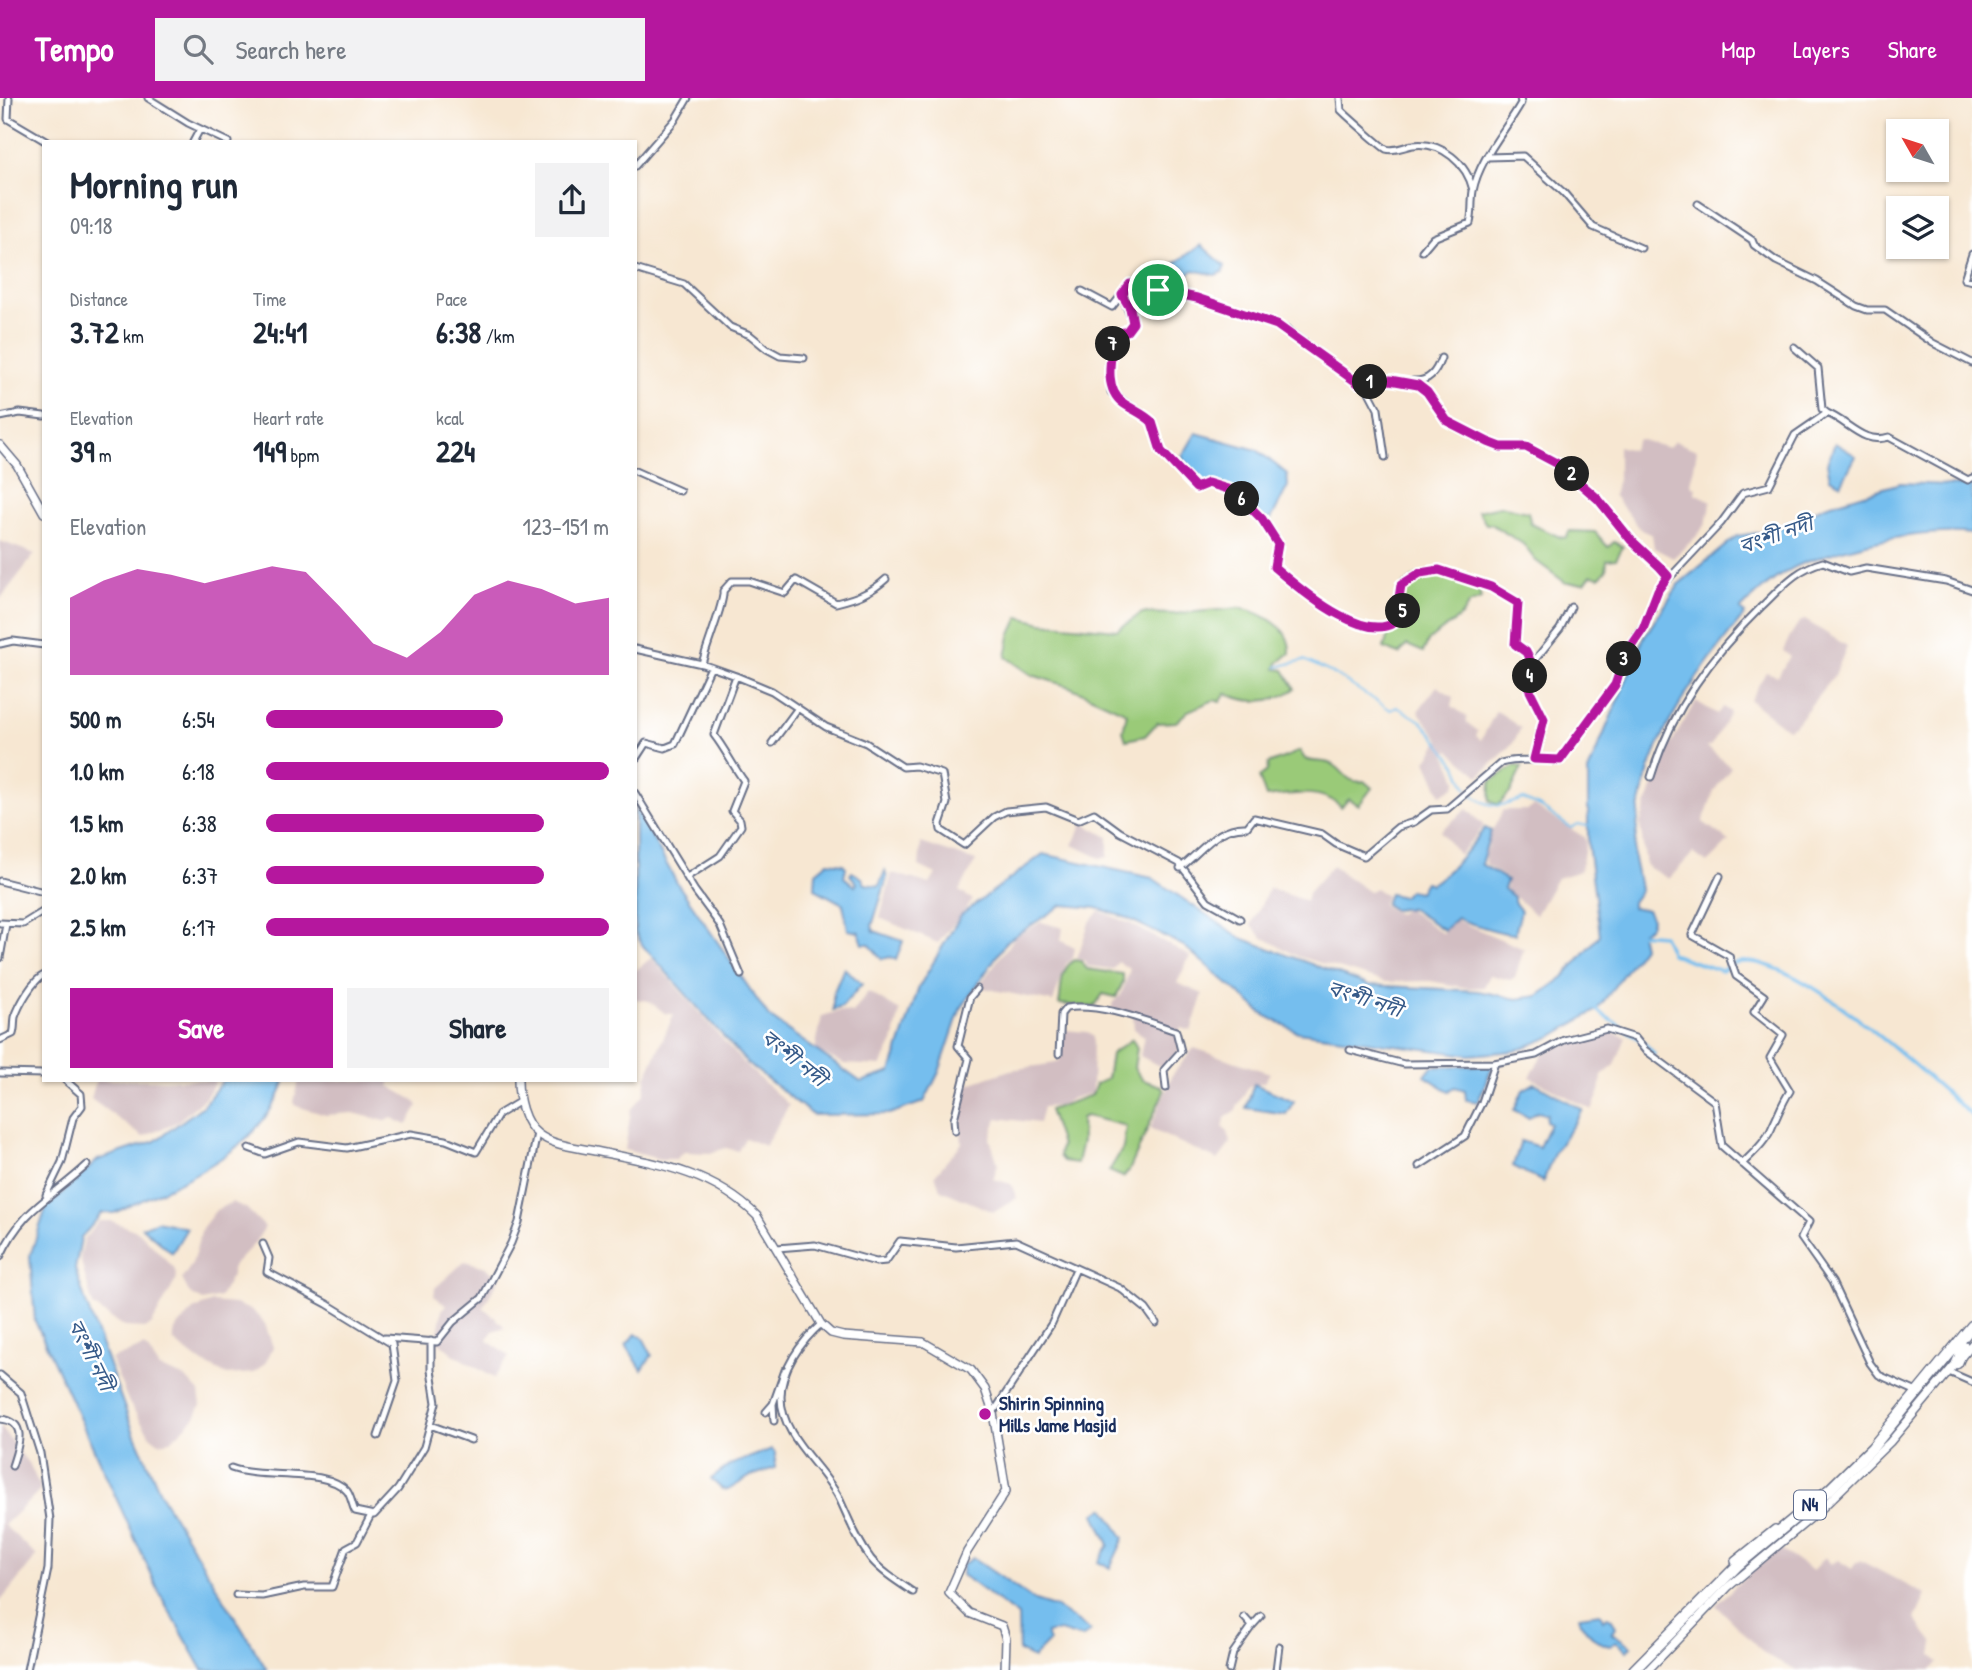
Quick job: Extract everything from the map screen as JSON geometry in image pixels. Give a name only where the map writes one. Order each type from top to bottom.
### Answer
[{"type":"highway","name":"N4","points":[[1632,1670],[1737,1566],[1835,1487],[1972,1326]]},
{"type":"highway","name":"N4","points":[[1641,1670],[1676,1639],[1739,1571],[1888,1441],[1968,1345],[1972,1335]]},
{"type":"highway","points":[[1957,1363],[1968,1345]]},
{"type":"main road","points":[[0,445],[17,465],[42,509]]},
{"type":"main road","points":[[517,1082],[519,1102],[537,1133],[555,1143],[671,1166],[724,1188],[757,1216],[819,1321],[831,1333],[911,1339],[933,1348],[971,1370],[985,1390],[993,1413],[1006,1491],[967,1552],[949,1593],[969,1613],[1002,1626],[1006,1639],[1005,1670]]},
{"type":"main road","points":[[1918,1392],[1972,1321]]},
{"type":"main road","points":[[1888,1441],[1957,1363]]},
{"type":"main road","points":[[1648,1670],[1676,1639]]},
{"type":"street","points":[[8,119],[9,98]]},
{"type":"street","points":[[148,98],[224,140]]},
{"type":"street","points":[[637,164],[675,120],[688,98]]},
{"type":"street","points":[[1340,98],[1341,110],[1384,148],[1402,149],[1413,145],[1432,147],[1451,155],[1469,175],[1474,208],[1470,223],[1433,238],[1422,251]]},
{"type":"street","points":[[1473,191],[1488,158],[1521,103],[1520,98]]},
{"type":"street","points":[[0,118],[8,119],[44,140]]},
{"type":"street","points":[[194,140],[200,129]]},
{"type":"street","points":[[1488,158],[1524,156],[1564,193],[1593,227],[1641,248]]},
{"type":"street","points":[[1698,204],[1752,240],[1754,245],[1776,261],[1817,281],[1856,306],[1867,310],[1885,310],[1933,343],[1972,363]]},
{"type":"street","points":[[1972,254],[1964,279],[1972,281]]},
{"type":"street","points":[[637,270],[684,284],[730,327],[750,335],[780,356],[804,358]]},
{"type":"street","points":[[1082,291],[1112,307],[1130,284],[1197,298],[1286,329],[1368,390],[1378,409],[1385,457]]},
{"type":"street","points":[[1122,295],[1130,308],[1133,323],[1127,331],[1114,335],[1110,355],[1111,393],[1152,422],[1161,451],[1196,488],[1208,483],[1234,491],[1262,519],[1278,544],[1274,567],[1336,614],[1373,626],[1400,617],[1404,611],[1399,598],[1401,585],[1420,573],[1439,570],[1491,587],[1518,603],[1515,644],[1526,652],[1530,666],[1530,691],[1544,719],[1534,759]]},
{"type":"street","points":[[1794,347],[1818,368],[1822,409],[1827,413],[1858,434],[1881,440],[1889,438],[1954,474],[1968,480],[1972,478]]},
{"type":"street","points":[[1358,383],[1426,380],[1434,373],[1441,358]]},
{"type":"street","points":[[1407,381],[1427,392],[1447,421],[1501,447],[1526,447],[1572,474],[1668,576]]},
{"type":"street","points":[[0,417],[20,412],[42,416]]},
{"type":"street","points":[[1180,868],[1220,832],[1232,826],[1247,827],[1254,818],[1322,834],[1336,844],[1364,856],[1398,827],[1414,822],[1431,810],[1447,809],[1501,763],[1534,759],[1559,761],[1615,685],[1626,654],[1643,629],[1658,590],[1668,576],[1721,523],[1743,493],[1769,486],[1795,435],[1827,413]]},
{"type":"street","points":[[637,472],[680,491]]},
{"type":"street","points":[[1651,777],[1668,730],[1713,658],[1790,577],[1823,562],[1849,572],[1866,568],[1946,580],[1972,590]]},
{"type":"street","points":[[702,664],[712,625],[723,607],[723,591],[732,580],[749,581],[785,593],[796,579],[836,603],[874,590],[886,579]]},
{"type":"street","points":[[1530,666],[1560,629],[1572,607]]},
{"type":"street","points":[[0,644],[13,641],[42,645]]},
{"type":"street","points":[[637,649],[702,664],[736,676],[772,691],[826,727],[866,743],[903,767],[916,766],[942,774],[947,807],[940,824],[941,830],[964,845],[1003,811],[1046,807],[1078,820],[1094,813],[1120,832],[1180,863],[1180,868],[1198,885],[1208,901],[1240,919]]},
{"type":"street","points":[[637,757],[646,743],[664,748],[675,744],[711,667]]},
{"type":"street","points":[[687,877],[720,856],[741,826],[740,820],[732,811],[744,781],[731,766],[724,747],[714,735],[736,676]]},
{"type":"street","points":[[772,743],[798,708]]},
{"type":"street","points":[[637,796],[720,925],[741,975]]},
{"type":"street","points":[[1720,876],[1692,935],[1729,956],[1736,976],[1763,996],[1754,1012],[1783,1035],[1770,1058],[1790,1091],[1776,1112],[1774,1124],[1760,1146],[1742,1164]]},
{"type":"street","points":[[0,881],[42,892]]},
{"type":"street","points":[[0,958],[3,923],[23,924],[42,912]]},
{"type":"street","points":[[0,1040],[13,1034],[14,1019],[22,1003],[42,976]]},
{"type":"street","points":[[955,1131],[954,1119],[969,1059],[958,1046],[970,997],[977,989]]},
{"type":"street","points":[[1059,1054],[1061,1014],[1066,1008],[1110,1011],[1176,1031],[1181,1051],[1164,1070],[1166,1088]]},
{"type":"street","points":[[1350,1050],[1404,1064],[1495,1063],[1536,1055],[1564,1041],[1597,1030],[1626,1034],[1715,1102],[1718,1140],[1808,1222],[1801,1238],[1832,1282],[1870,1363],[1879,1375],[1918,1392]]},
{"type":"street","points":[[1419,1166],[1465,1136],[1486,1092],[1495,1063]]},
{"type":"street","points":[[0,1073],[42,1074]]},
{"type":"street","points":[[0,1256],[11,1234],[46,1195],[62,1162],[73,1118],[82,1105],[80,1094],[67,1082]]},
{"type":"street","points":[[249,1148],[265,1154],[299,1142],[347,1148],[411,1135],[433,1136],[476,1152],[499,1114],[519,1102]]},
{"type":"street","points":[[263,1244],[269,1258],[267,1272],[327,1304],[375,1336],[437,1342],[443,1338],[453,1322],[482,1298],[511,1243],[519,1223],[537,1133]]},
{"type":"street","points":[[46,1195],[70,1181],[87,1165]]},
{"type":"street","points":[[777,1248],[815,1245],[876,1262],[886,1261],[900,1241],[956,1247],[1016,1241],[1119,1288],[1146,1309],[1156,1324]]},
{"type":"street","points":[[993,1413],[1052,1323],[1076,1269]]},
{"type":"street","points":[[774,1421],[773,1404],[781,1374],[819,1321]]},
{"type":"street","points":[[378,1436],[397,1381],[392,1344],[386,1338]]},
{"type":"street","points":[[236,1595],[269,1595],[304,1587],[332,1587],[346,1548],[357,1542],[371,1516],[380,1511],[398,1489],[424,1447],[436,1393],[430,1370],[431,1341]]},
{"type":"street","points":[[787,1368],[781,1396],[792,1433],[838,1496],[852,1531],[873,1561],[913,1592]]},
{"type":"street","points":[[1950,1372],[1972,1382]]},
{"type":"street","points":[[0,1375],[21,1393],[40,1453],[50,1519],[48,1569],[27,1670]]},
{"type":"street","points":[[766,1412],[773,1404]]},
{"type":"street","points":[[0,1419],[12,1421],[19,1429],[21,1439],[12,1466]]},
{"type":"street","points":[[430,1425],[471,1440]]},
{"type":"street","points":[[231,1468],[247,1474],[331,1479],[346,1491],[355,1511],[371,1516]]},
{"type":"street","points":[[1229,1670],[1233,1653],[1261,1616]]},
{"type":"street","points":[[1244,1617],[1252,1626]]},
{"type":"street","points":[[1276,1670],[1279,1646]]},
{"type":"shaded area","points":[[1638,439],[1669,448],[1674,441],[1697,450],[1691,484],[1696,488],[1695,493],[1711,501],[1710,511],[1705,525],[1695,538],[1673,558],[1654,548],[1652,535],[1641,530],[1613,495],[1618,480],[1618,446],[1632,450]]},
{"type":"shaded area","points":[[0,541],[35,554],[1,598],[0,598]]},
{"type":"shaded area","points":[[1805,620],[1847,646],[1835,675],[1794,726],[1787,729],[1750,700],[1766,672],[1778,676],[1790,656],[1783,651],[1790,636],[1799,622]]},
{"type":"shaded area","points":[[1437,686],[1454,697],[1452,706],[1467,717],[1466,722],[1478,731],[1476,736],[1481,740],[1496,711],[1521,728],[1512,745],[1479,776],[1449,750],[1446,754],[1457,780],[1454,787],[1441,795],[1426,761],[1440,740],[1418,711]]},
{"type":"shaded area","points":[[1696,701],[1717,714],[1723,707],[1730,712],[1711,746],[1707,747],[1731,767],[1714,791],[1703,822],[1729,841],[1707,863],[1693,853],[1669,879],[1646,866],[1640,824],[1661,761]]},
{"type":"shaded area","points":[[1534,806],[1584,837],[1586,842],[1580,871],[1557,878],[1536,915],[1506,889],[1508,879],[1485,864],[1485,853],[1489,847],[1487,841],[1503,810],[1528,810]]},
{"type":"shaded area","points":[[1467,809],[1484,826],[1459,855],[1440,831]]},
{"type":"shaded area","points":[[1083,823],[1108,837],[1108,857],[1100,858],[1073,845]]},
{"type":"shaded area","points":[[921,843],[976,861],[959,891],[973,900],[938,943],[880,918],[892,873],[930,884],[936,874],[919,866]]},
{"type":"shaded area","points":[[1332,866],[1369,892],[1375,888],[1386,896],[1382,905],[1398,914],[1406,908],[1442,933],[1456,920],[1524,949],[1515,977],[1510,980],[1490,975],[1484,987],[1468,988],[1430,981],[1386,982],[1297,956],[1262,937],[1251,925],[1269,888],[1306,901],[1308,893]]},
{"type":"shaded area","points":[[1099,911],[1131,924],[1190,956],[1177,983],[1203,994],[1191,1031],[1182,1028],[1177,1034],[1179,1051],[1163,1068],[1140,1056],[1144,1036],[1134,1029],[1133,1016],[1111,1010],[1113,1002],[1121,995],[1130,969],[1118,962],[1113,969],[1087,966],[1086,961],[1077,958],[1089,923]]},
{"type":"shaded area","points":[[1041,922],[1063,928],[1061,941],[1075,948],[1073,958],[1066,964],[1053,1002],[978,987],[1015,937]]},
{"type":"shaded area","points":[[651,958],[744,1064],[789,1105],[765,1146],[745,1138],[738,1151],[726,1148],[710,1153],[684,1152],[676,1159],[659,1159],[625,1150],[631,1110],[644,1094],[647,1075],[674,1014],[666,1014],[649,1001],[637,999],[637,969]]},
{"type":"shaded area","points":[[868,992],[900,1011],[893,1042],[881,1066],[844,1064],[815,1050],[822,1016],[840,1011],[853,1013]]},
{"type":"shaded area","points":[[1064,1030],[1087,1032],[1093,1037],[1092,1093],[1073,1098],[1059,1106],[1043,1107],[1039,1123],[997,1118],[990,1139],[998,1164],[993,1179],[1011,1184],[1017,1198],[994,1212],[941,1190],[935,1175],[962,1143],[959,1109],[969,1084],[1010,1070],[1056,1063],[1059,1061]]},
{"type":"shaded area","points":[[1611,1032],[1626,1037],[1615,1065],[1602,1076],[1600,1091],[1592,1110],[1530,1077],[1542,1055],[1556,1047]]},
{"type":"shaded area","points":[[1194,1048],[1270,1073],[1264,1082],[1249,1086],[1235,1111],[1225,1118],[1223,1128],[1228,1132],[1230,1144],[1218,1160],[1150,1129],[1173,1074]]},
{"type":"shaded area","points":[[95,1082],[215,1082],[206,1097],[177,1122],[143,1137],[91,1099]]},
{"type":"shaded area","points":[[299,1082],[390,1082],[389,1086],[415,1101],[418,1106],[407,1125],[392,1118],[385,1121],[353,1113],[326,1115],[296,1106],[294,1102]]},
{"type":"shaded area","points":[[232,1202],[246,1208],[265,1227],[254,1244],[232,1267],[232,1275],[220,1297],[203,1301],[190,1294],[182,1279],[192,1264],[202,1228],[216,1210]]},
{"type":"shaded area","points":[[99,1221],[112,1221],[139,1232],[174,1268],[177,1278],[152,1324],[147,1328],[124,1327],[93,1306],[80,1258],[84,1240]]},
{"type":"shaded area","points":[[465,1261],[486,1267],[499,1279],[483,1307],[505,1327],[493,1331],[487,1340],[509,1356],[494,1378],[453,1354],[437,1340],[442,1310],[447,1305],[434,1296],[435,1288]]},
{"type":"shaded area","points":[[212,1302],[235,1304],[253,1311],[265,1324],[273,1347],[266,1362],[254,1373],[227,1375],[196,1359],[173,1341],[175,1330],[193,1310]]},
{"type":"shaded area","points":[[145,1346],[160,1368],[186,1378],[199,1392],[201,1405],[195,1417],[171,1441],[159,1443],[151,1437],[129,1403],[111,1359]]},
{"type":"shaded area","points":[[0,1426],[31,1467],[41,1490],[4,1525],[37,1556],[0,1602]]},
{"type":"shaded area","points":[[1779,1549],[1813,1571],[1825,1557],[1831,1564],[1838,1560],[1852,1569],[1856,1562],[1861,1561],[1926,1595],[1915,1619],[1934,1643],[1932,1655],[1939,1663],[1931,1670],[1797,1670],[1766,1655],[1716,1605],[1765,1557]]},
{"type":"green space","points":[[1500,506],[1528,512],[1531,524],[1560,537],[1565,538],[1570,531],[1595,532],[1608,547],[1614,542],[1623,547],[1616,559],[1607,560],[1606,570],[1600,577],[1591,575],[1585,583],[1566,583],[1535,560],[1523,544],[1491,524],[1486,524],[1478,511]]},
{"type":"green space","points":[[1438,572],[1478,587],[1481,599],[1469,604],[1461,616],[1429,640],[1423,652],[1407,645],[1399,654],[1384,648],[1391,624],[1399,621],[1406,611],[1403,586],[1417,576]]},
{"type":"green space","points":[[1240,608],[1266,617],[1286,635],[1290,653],[1278,663],[1276,669],[1284,670],[1295,689],[1261,701],[1234,697],[1226,693],[1220,702],[1214,700],[1188,711],[1176,722],[1157,723],[1145,736],[1126,740],[1123,731],[1127,713],[1070,687],[1032,675],[1006,657],[1010,636],[1019,617],[1042,623],[1117,630],[1142,613],[1173,614]]},
{"type":"green space","points":[[1300,751],[1305,759],[1331,763],[1350,779],[1364,781],[1372,788],[1359,805],[1349,799],[1341,807],[1334,801],[1315,795],[1266,797],[1259,777],[1267,771],[1268,764]]},
{"type":"green space","points":[[1515,766],[1522,767],[1510,793],[1498,805],[1490,801],[1491,781]]},
{"type":"green space","points":[[1074,960],[1081,961],[1087,969],[1123,974],[1123,982],[1116,997],[1103,994],[1094,1007],[1059,1004],[1063,974]]},
{"type":"green space","points":[[1132,1039],[1137,1048],[1134,1068],[1143,1080],[1161,1086],[1164,1091],[1129,1171],[1123,1177],[1109,1171],[1123,1148],[1126,1126],[1086,1116],[1081,1118],[1082,1141],[1077,1163],[1063,1161],[1059,1156],[1061,1145],[1049,1110],[1092,1095],[1096,1084],[1107,1079],[1111,1054]]},
{"type":"water","points":[[1201,245],[1225,266],[1223,272],[1215,275],[1194,270],[1184,276],[1174,264]]},
{"type":"water","points":[[1196,433],[1257,450],[1287,474],[1288,486],[1271,519],[1263,519],[1233,489],[1205,481],[1197,486],[1187,472],[1189,466],[1182,457]]},
{"type":"water","points":[[1835,443],[1856,456],[1841,484],[1830,478],[1827,463]]},
{"type":"water","name":"বংশী নদী","points":[[1900,483],[1972,486],[1972,534],[1932,533],[1909,536],[1864,544],[1822,556],[1778,577],[1740,610],[1745,614],[1690,687],[1674,713],[1650,767],[1642,796],[1634,851],[1640,891],[1632,902],[1632,907],[1647,910],[1652,919],[1650,926],[1640,933],[1643,947],[1597,1010],[1553,1036],[1515,1051],[1469,1055],[1298,1032],[1264,1015],[1184,946],[1125,917],[1097,908],[1062,905],[1007,941],[960,1010],[939,1072],[924,1102],[889,1114],[813,1115],[747,1063],[643,946],[637,936],[637,810],[677,883],[769,1017],[861,1082],[891,1072],[919,987],[961,915],[1043,854],[1152,878],[1241,938],[1368,985],[1478,991],[1517,999],[1538,996],[1564,977],[1600,935],[1588,845],[1588,772],[1644,637],[1680,583],[1737,536],[1771,531],[1825,506]]},
{"type":"water","points":[[1485,828],[1491,831],[1481,864],[1507,880],[1504,889],[1514,897],[1514,902],[1521,911],[1515,934],[1457,918],[1444,930],[1410,908],[1394,910],[1385,904],[1389,894],[1403,897],[1409,890],[1419,892],[1425,882],[1431,884],[1439,878]]},
{"type":"water","points":[[828,862],[843,864],[846,867],[844,877],[855,886],[857,883],[850,875],[852,872],[862,878],[865,884],[879,886],[885,871],[887,878],[872,926],[874,931],[903,941],[896,960],[891,957],[882,959],[869,944],[863,944],[859,932],[848,930],[843,904],[815,889],[816,872]]},
{"type":"water","points":[[844,968],[862,984],[842,1007],[833,1010],[833,994]]},
{"type":"water","points":[[1493,1065],[1478,1102],[1466,1100],[1465,1090],[1455,1087],[1449,1091],[1425,1076],[1432,1067]]},
{"type":"water","name":"বংশী নদী","points":[[221,1082],[284,1082],[273,1106],[257,1128],[215,1163],[114,1213],[102,1213],[81,1238],[75,1269],[134,1433],[163,1499],[267,1670],[203,1670],[162,1598],[35,1321],[30,1256],[46,1208],[98,1160],[155,1141],[203,1106]]},
{"type":"water","points":[[1535,1083],[1583,1110],[1554,1153],[1543,1182],[1513,1166],[1521,1141],[1539,1147],[1550,1123],[1546,1121],[1547,1114],[1537,1112],[1529,1118],[1514,1110],[1523,1090]]},
{"type":"water","points":[[1254,1084],[1294,1101],[1286,1114],[1246,1108]]},
{"type":"water","points":[[157,1221],[187,1228],[172,1253],[142,1227]]},
{"type":"water","points":[[636,1334],[642,1336],[652,1355],[642,1370],[626,1345]]},
{"type":"water","points":[[772,1449],[775,1453],[775,1468],[751,1476],[728,1490],[722,1489],[711,1479],[730,1465]]},
{"type":"water","points":[[1104,1508],[1124,1538],[1110,1568],[1098,1562],[1109,1545],[1095,1514]]},
{"type":"water","points":[[973,1558],[1035,1601],[1057,1608],[1091,1631],[1082,1638],[1060,1631],[1046,1634],[1049,1642],[1033,1658],[1019,1651],[1018,1616],[962,1575],[962,1565]]},
{"type":"water","points":[[1600,1613],[1603,1620],[1607,1617],[1612,1619],[1616,1627],[1612,1633],[1631,1646],[1627,1651],[1616,1642],[1610,1646],[1595,1639],[1579,1616]]},
{"type":"waterway","points":[[1277,667],[1304,660],[1330,672],[1391,710],[1397,707],[1421,721],[1457,766],[1467,789]]},
{"type":"waterway","points":[[1471,793],[1484,802],[1496,805],[1523,799],[1541,807],[1571,828],[1578,824],[1592,827]]},
{"type":"waterway","points":[[1636,933],[1663,935],[1671,954],[1722,971],[1731,964]]},
{"type":"waterway","points":[[1735,963],[1760,963],[1790,975],[1824,994],[1893,1047],[1972,1116]]},
{"type":"waterway","points":[[1594,1008],[1633,1034],[1654,1054]]},
{"type":"place","name":"Shirin Spinning Mills Jame Masjid","points":[[985,1414]]},
{"type":"route","points":[[1130,284],[1158,290],[1197,298],[1286,329],[1358,383],[1390,380],[1418,385],[1427,392],[1447,421],[1501,447],[1526,447],[1577,477],[1631,540],[1668,576],[1658,590],[1643,629],[1626,654],[1615,685],[1559,761],[1534,759],[1544,719],[1538,702],[1530,691],[1530,660],[1526,652],[1515,644],[1518,603],[1491,587],[1435,570],[1420,573],[1401,585],[1399,598],[1404,611],[1396,620],[1375,626],[1341,617],[1303,592],[1274,567],[1278,547],[1275,536],[1234,491],[1208,483],[1196,488],[1183,471],[1161,451],[1152,422],[1111,393],[1110,355],[1114,335],[1127,331],[1134,318],[1122,295],[1130,284]]}]
